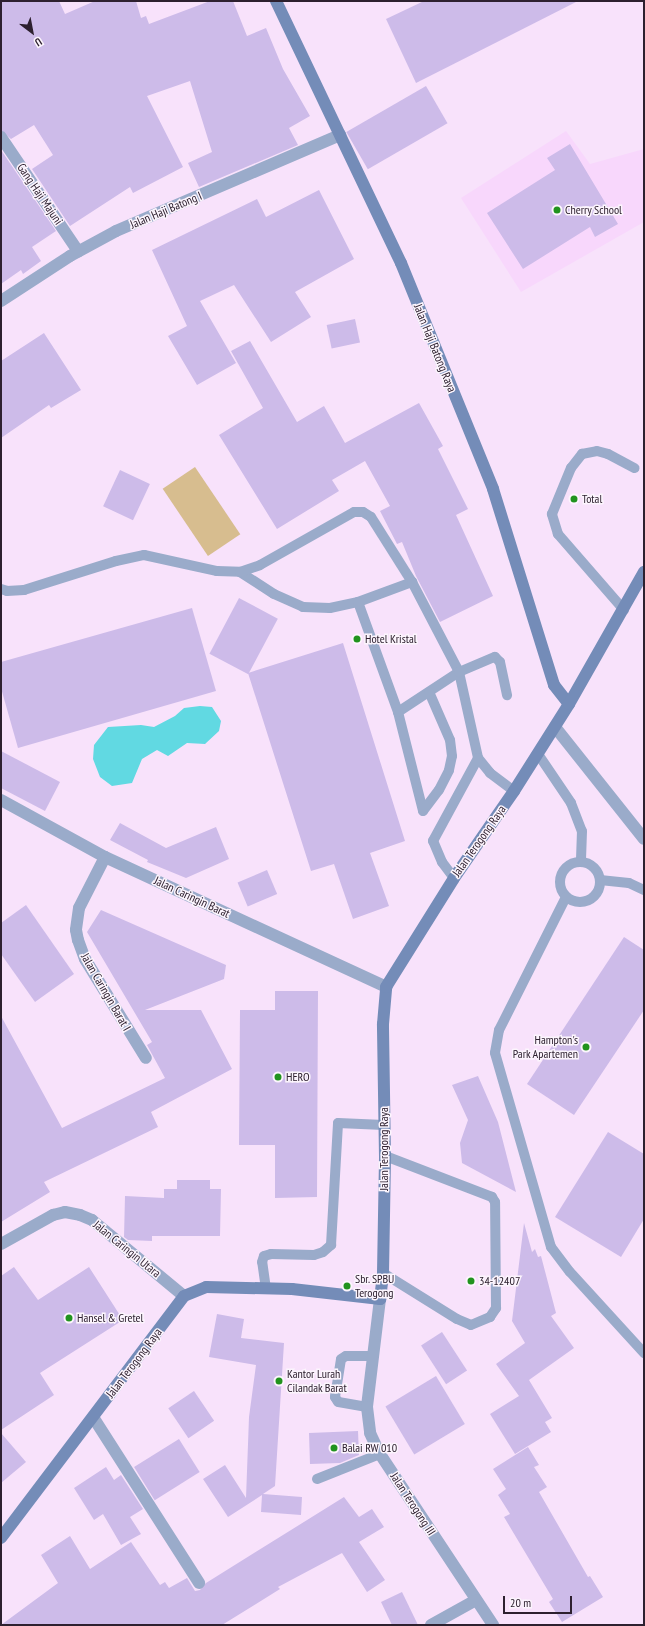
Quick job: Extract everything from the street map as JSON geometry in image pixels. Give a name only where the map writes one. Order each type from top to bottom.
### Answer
[{"type":"street","name":"Jalan Haji Batong Raya","points":[[276,1],[401,263],[493,489],[554,685],[569,704]]},
{"type":"street","name":"Jalan Haji Batong I","points":[[1,301],[78,251],[116,232],[340,135]]},
{"type":"street","name":"Gang Haji Majuni","points":[[1,137],[78,251]]},
{"type":"street","name":"Jalan Terogong Raya","points":[[380,1299],[383,1273],[385,1156],[383,1024],[386,987],[454,878],[514,791],[555,727],[624,610],[644,572]]},
{"type":"street","points":[[555,727],[644,839]]},
{"type":"street","name":"Jalan Caringin Barat","points":[[1,800],[105,857],[386,987]]},
{"type":"street","name":"Jalan Caringin Barat I","points":[[105,857],[79,908],[76,930],[78,940],[85,959],[146,1058]]},
{"type":"street","name":"Jalan Caringin Utara","points":[[1,1244],[54,1215],[65,1212],[80,1215],[92,1220],[184,1296]]},
{"type":"street","points":[[184,1296],[206,1287],[266,1289],[380,1299]]},
{"type":"street","name":"Jalan Terogong Raya","points":[[1,1538],[184,1296]]},
{"type":"street","name":"Jalan Terogong III","points":[[380,1299],[367,1407],[368,1424],[380,1454],[493,1625]]},
{"type":"street","points":[[93,1417],[199,1583]]},
{"type":"street","points":[[431,1625],[476,1600]]},
{"type":"lane","points":[[624,610],[558,534],[552,514],[571,468],[582,454],[597,451],[634,468]]},
{"type":"lane","points":[[1,589],[7,591],[24,590],[116,561],[144,555],[217,571],[240,572],[260,565],[358,511],[371,517],[412,582],[459,672],[478,758],[490,773],[514,791]]},
{"type":"lane","points":[[240,572],[274,594],[303,607],[330,608],[358,602],[412,582]]},
{"type":"lane","points":[[358,602],[398,712],[424,811],[439,790],[449,770],[452,756],[450,740],[429,692]]},
{"type":"lane","points":[[398,712],[459,672],[494,657],[500,662],[507,695]]},
{"type":"lane","points":[[538,754],[571,803],[582,831],[581,862]]},
{"type":"lane","points":[[454,878],[442,862],[434,841],[478,758]]},
{"type":"lane","points":[[581,862],[594,868],[600,880],[597,894],[592,898],[579,902],[566,897],[560,884],[560,878],[568,866],[581,862]]},
{"type":"lane","points":[[600,880],[629,883],[644,890]]},
{"type":"lane","points":[[566,897],[499,1030],[495,1053],[551,1247],[570,1272],[644,1353]]},
{"type":"lane","points":[[266,1289],[262,1262],[264,1256],[271,1254],[314,1255],[323,1252],[331,1244],[338,1123],[384,1125]]},
{"type":"lane","points":[[383,1273],[457,1319],[471,1325],[490,1317],[496,1308],[495,1202],[492,1197],[385,1156]]},
{"type":"lane","points":[[367,1407],[338,1402],[335,1397],[341,1360],[346,1356],[373,1356]]},
{"type":"lane","points":[[317,1479],[380,1454]]},
{"type":"shaded area","name":"Cherry School","points":[[566,131],[590,164],[644,149],[644,222],[521,292],[461,198]]},
{"type":"shaded area","points":[[195,467],[240,534],[208,556],[163,489]]},
{"type":"water","points":[[200,706],[212,707],[221,721],[219,731],[205,744],[187,743],[168,756],[157,750],[142,759],[132,783],[112,786],[100,777],[93,759],[94,745],[108,727],[141,725],[154,727],[175,716],[184,708]]},
{"type":"building","points":[[1,1],[59,1],[65,14],[95,1],[136,1],[141,18],[146,16],[149,24],[210,1],[233,1],[247,36],[266,28],[283,69],[310,116],[289,128],[298,145],[199,187],[188,163],[212,152],[190,81],[147,96],[183,167],[133,193],[130,187],[70,226],[32,169],[53,155],[34,125],[11,139],[1,130]]},
{"type":"building","points":[[424,1],[578,1],[416,83],[386,19]]},
{"type":"building","points":[[426,86],[448,123],[368,169],[346,132]]},
{"type":"building","points":[[570,144],[618,224],[595,237],[590,227],[523,269],[487,213],[555,170],[547,158]]},
{"type":"building","points":[[1,150],[56,231],[32,247],[41,261],[23,274],[21,270],[1,284]]},
{"type":"building","points":[[319,190],[354,259],[295,292],[311,317],[271,342],[234,285],[200,301],[236,363],[197,385],[168,336],[187,326],[152,250],[257,199],[266,217]]},
{"type":"building","points":[[355,319],[360,342],[332,349],[327,325]]},
{"type":"building","points":[[44,333],[81,390],[51,408],[49,405],[1,438],[1,361]]},
{"type":"building","points":[[250,341],[297,422],[324,406],[345,443],[419,403],[443,446],[438,449],[468,509],[456,515],[493,596],[440,622],[416,576],[402,542],[397,544],[380,511],[390,506],[365,461],[332,480],[339,491],[277,529],[219,435],[263,408],[231,351]]},
{"type":"building","points":[[120,470],[150,484],[133,520],[103,506]]},
{"type":"building","points":[[239,598],[278,619],[248,674],[209,654]]},
{"type":"building","points":[[192,608],[216,691],[18,748],[1,688],[1,662]]},
{"type":"building","points":[[343,643],[405,841],[370,853],[389,906],[353,919],[334,864],[311,871],[248,673]]},
{"type":"building","points":[[1,751],[60,782],[45,811],[1,788]]},
{"type":"building","points":[[120,823],[166,848],[216,827],[229,859],[186,878],[147,862],[148,860],[110,840]]},
{"type":"building","points":[[267,870],[277,894],[248,906],[238,883]]},
{"type":"building","points":[[26,905],[74,974],[35,1002],[1,954],[1,923]]},
{"type":"building","points":[[101,910],[226,965],[224,979],[145,1010],[201,1010],[232,1069],[151,1112],[158,1127],[44,1182],[50,1192],[1,1222],[1,1016],[62,1128],[165,1078],[147,1045],[152,1042],[87,932]]},
{"type":"building","name":"Hampton's Park Apartemen","points":[[624,937],[644,950],[644,1010],[574,1115],[527,1084]]},
{"type":"building","name":"HERO","points":[[275,991],[318,991],[317,1197],[275,1198],[275,1145],[239,1145],[240,1010],[275,1010]]},
{"type":"building","points":[[478,1076],[498,1122],[516,1192],[462,1163],[460,1143],[468,1120],[452,1085]]},
{"type":"building","points":[[608,1132],[644,1154],[644,1219],[621,1257],[555,1217]]},
{"type":"building","points":[[177,1180],[210,1180],[210,1189],[221,1189],[220,1236],[152,1236],[152,1241],[128,1240],[124,1237],[125,1196],[164,1198],[164,1189],[177,1189]]},
{"type":"building","points":[[524,1223],[532,1252],[535,1249],[538,1257],[541,1256],[556,1313],[551,1316],[574,1348],[529,1380],[552,1418],[545,1422],[551,1432],[515,1454],[490,1414],[519,1396],[496,1364],[525,1343],[512,1321]]},
{"type":"building","points":[[14,1267],[38,1300],[89,1267],[123,1320],[40,1373],[54,1395],[1,1430],[1,1276]]},
{"type":"building","points":[[217,1314],[244,1319],[241,1338],[284,1343],[275,1486],[263,1494],[302,1497],[301,1515],[261,1512],[262,1495],[228,1517],[203,1479],[225,1465],[246,1498],[249,1417],[256,1365],[209,1357]]},
{"type":"building","points":[[442,1332],[467,1371],[446,1384],[421,1346]]},
{"type":"building","points":[[436,1376],[465,1424],[414,1454],[385,1406]]},
{"type":"building","points":[[194,1391],[214,1421],[188,1438],[168,1408]]},
{"type":"building","name":"Balai RW 010","points":[[358,1431],[359,1455],[340,1463],[310,1464],[309,1433]]},
{"type":"building","points":[[1,1433],[26,1462],[1,1483]]},
{"type":"building","points":[[179,1439],[200,1472],[155,1500],[134,1467]]},
{"type":"building","points":[[528,1447],[539,1465],[534,1467],[547,1487],[539,1492],[588,1577],[590,1576],[603,1597],[562,1622],[549,1602],[553,1599],[504,1517],[510,1514],[498,1495],[506,1489],[493,1469]]},
{"type":"building","points":[[106,1467],[114,1480],[121,1475],[143,1509],[130,1517],[141,1534],[121,1545],[103,1514],[94,1520],[74,1488]]},
{"type":"building","points":[[344,1497],[359,1517],[372,1509],[384,1527],[359,1542],[385,1580],[367,1592],[342,1553],[278,1587],[280,1589],[222,1625],[1,1625],[58,1583],[41,1555],[70,1536],[90,1569],[131,1542],[160,1585],[165,1582],[169,1588],[187,1578],[195,1591],[200,1590],[206,1583]]},
{"type":"building","points":[[402,1592],[418,1625],[392,1625],[381,1602]]},
{"type":"place","name":"Cherry School","points":[[557,210]]},
{"type":"place","name":"Total","points":[[574,499]]},
{"type":"place","name":"Hotel Kristal","points":[[357,639]]},
{"type":"place","name":"Hampton's Park Apartemen","points":[[586,1047]]},
{"type":"place","name":"HERO","points":[[278,1077]]},
{"type":"place","name":"34-12407","points":[[471,1281]]},
{"type":"place","name":"Sbr. SPBU Terogong","points":[[347,1286]]},
{"type":"place","name":"Hansel & Gretel","points":[[69,1318]]},
{"type":"place","name":"Kantor Lurah Cilandak Barat","points":[[279,1381]]},
{"type":"place","name":"Balai RW 010","points":[[334,1448]]}]
